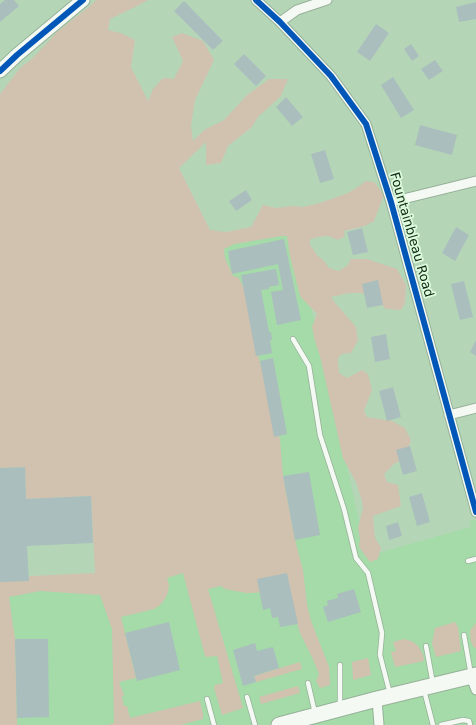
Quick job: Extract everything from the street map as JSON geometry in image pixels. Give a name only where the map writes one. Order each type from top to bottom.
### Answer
[{"type":"highway","points":[[279,725],[428,686],[474,680]]},
{"type":"main road","points":[[0,71],[17,54],[83,0]]},
{"type":"street","name":"Fountainbleau Road","points":[[256,0],[280,22],[331,76],[366,124],[391,202],[476,512]]},
{"type":"street","points":[[280,22],[297,10],[327,0]]},
{"type":"street","points":[[391,202],[476,181]]},
{"type":"street","points":[[449,415],[476,408]]},
{"type":"street","points":[[379,725],[384,697]]},
{"type":"lane","points":[[294,339],[309,366],[320,435],[344,509],[356,558],[368,573],[382,633],[380,655],[384,697]]},
{"type":"lane","points":[[468,561],[476,559]]},
{"type":"lane","points":[[464,634],[474,680]]},
{"type":"lane","points":[[426,646],[428,686],[433,725]]},
{"type":"lane","points":[[340,665],[340,709]]},
{"type":"lane","points":[[308,683],[315,715]]},
{"type":"lane","points":[[247,697],[254,725]]},
{"type":"lane","points":[[207,699],[214,725]]},
{"type":"lane","points":[[441,725],[463,720],[469,721],[470,725]]},
{"type":"shaded area","points":[[96,0],[148,0],[110,19],[108,30],[121,33],[135,40],[131,67],[148,101],[153,89],[163,78],[174,79],[183,61],[172,37],[182,33],[203,41],[214,60],[195,100],[191,125],[193,141],[204,130],[224,120],[247,95],[269,79],[288,79],[281,96],[258,117],[252,127],[228,146],[221,163],[206,165],[206,142],[179,168],[210,230],[226,232],[251,227],[263,205],[276,208],[293,206],[303,207],[320,203],[348,193],[366,181],[374,182],[384,195],[374,221],[365,226],[344,231],[345,236],[338,240],[328,236],[310,239],[310,245],[329,268],[339,271],[347,266],[351,259],[367,259],[397,269],[406,285],[405,303],[401,310],[386,309],[376,299],[361,293],[349,293],[331,297],[356,327],[358,340],[351,353],[341,354],[338,359],[339,373],[347,378],[362,370],[368,374],[372,390],[364,411],[367,417],[392,421],[405,428],[411,440],[406,457],[394,464],[384,474],[387,482],[398,485],[401,506],[373,516],[375,538],[381,548],[378,559],[370,562],[359,547],[360,539],[358,528],[363,508],[362,501],[356,482],[343,458],[312,327],[317,314],[300,296],[290,256],[287,236],[234,244],[224,249],[225,258],[233,276],[238,277],[244,288],[258,355],[280,440],[283,476],[295,540],[303,570],[307,605],[311,621],[329,667],[330,685],[320,688],[316,681],[319,674],[300,633],[297,623],[270,592],[246,593],[225,589],[221,586],[208,589],[243,708],[222,715],[214,688],[215,685],[223,683],[217,656],[205,656],[183,573],[167,578],[169,585],[168,592],[160,605],[154,609],[121,617],[136,678],[119,682],[124,695],[122,697],[124,706],[127,706],[130,718],[200,701],[203,719],[180,725],[108,725],[114,723],[112,629],[100,595],[40,591],[9,597],[15,639],[17,725],[0,725],[0,582],[29,580],[29,576],[95,573],[91,496],[26,499],[25,467],[0,468],[0,94],[20,68],[33,58],[58,31]]},
{"type":"shaded area","points":[[291,217],[367,556],[471,527],[470,521],[476,520],[476,725],[4,725],[0,590],[97,587],[212,238]]},
{"type":"shaded area","points":[[455,622],[458,627],[461,651],[436,657],[432,644],[435,628]]},
{"type":"shaded area","points":[[476,623],[476,647],[474,648],[471,642],[470,631]]},
{"type":"shaded area","points":[[404,639],[416,644],[423,654],[424,661],[395,667],[391,652],[396,651],[393,642]]},
{"type":"shaded area","points":[[368,658],[371,675],[353,680],[352,662]]},
{"type":"shaded area","points":[[300,662],[302,669],[256,682],[254,676]]},
{"type":"shaded area","points":[[298,686],[300,693],[261,704],[259,697]]},
{"type":"building","points":[[5,0],[14,0],[19,6],[0,22],[0,4]]},
{"type":"building","points":[[184,1],[223,41],[213,50],[174,11]]},
{"type":"building","points":[[476,2],[476,19],[459,22],[456,7]]},
{"type":"building","points":[[376,24],[389,33],[370,61],[357,52]]},
{"type":"building","points":[[411,44],[419,56],[412,61],[404,49]]},
{"type":"building","points":[[244,54],[266,76],[256,86],[234,64]]},
{"type":"building","points":[[435,60],[443,71],[429,80],[421,69]]},
{"type":"building","points":[[393,77],[414,110],[401,118],[381,85]]},
{"type":"building","points":[[286,97],[303,117],[292,126],[276,107]]},
{"type":"building","points":[[420,125],[457,135],[452,155],[415,145]]},
{"type":"building","points":[[325,150],[334,179],[320,183],[311,154]]},
{"type":"building","points":[[246,190],[252,200],[236,211],[229,201]]},
{"type":"building","points":[[456,227],[469,235],[455,261],[442,253]]},
{"type":"building","points":[[362,228],[368,252],[353,255],[347,232]]},
{"type":"building","points":[[284,239],[301,320],[277,325],[271,292],[283,290],[278,264],[232,274],[228,251]]},
{"type":"building","points":[[276,269],[279,285],[261,290],[269,332],[271,332],[272,340],[270,340],[272,353],[256,356],[241,275]]},
{"type":"building","points":[[378,280],[383,305],[367,308],[362,284]]},
{"type":"building","points":[[464,281],[473,317],[460,320],[451,284]]},
{"type":"building","points":[[386,334],[390,359],[375,362],[371,337]]},
{"type":"building","points":[[476,340],[476,356],[470,352]]},
{"type":"building","points":[[273,358],[287,434],[274,437],[260,361]]},
{"type":"building","points":[[393,387],[401,417],[387,421],[379,391]]},
{"type":"building","points":[[410,446],[417,471],[403,475],[396,450]]},
{"type":"building","points":[[25,467],[26,499],[91,496],[93,543],[27,546],[29,581],[0,582],[0,468]]},
{"type":"building","points":[[309,472],[320,535],[295,540],[283,476]]},
{"type":"building","points":[[422,493],[430,522],[417,526],[409,497]]},
{"type":"building","points":[[398,522],[402,536],[389,540],[386,526]]},
{"type":"building","points":[[287,573],[298,624],[280,627],[278,617],[272,618],[270,608],[263,610],[257,579]]},
{"type":"building","points":[[354,589],[361,612],[328,622],[323,607],[328,605],[327,601],[338,598],[337,594]]},
{"type":"building","points":[[169,622],[180,670],[137,681],[125,633]]},
{"type":"building","points":[[15,639],[48,639],[49,717],[17,718]]},
{"type":"building","points":[[255,643],[257,651],[273,647],[279,668],[254,676],[256,682],[243,686],[233,650]]},
{"type":"cycle path","points":[[0,71],[83,0]]},
{"type":"cycle path","points":[[256,0],[280,22],[331,76],[366,124],[391,202],[476,512]]}]
